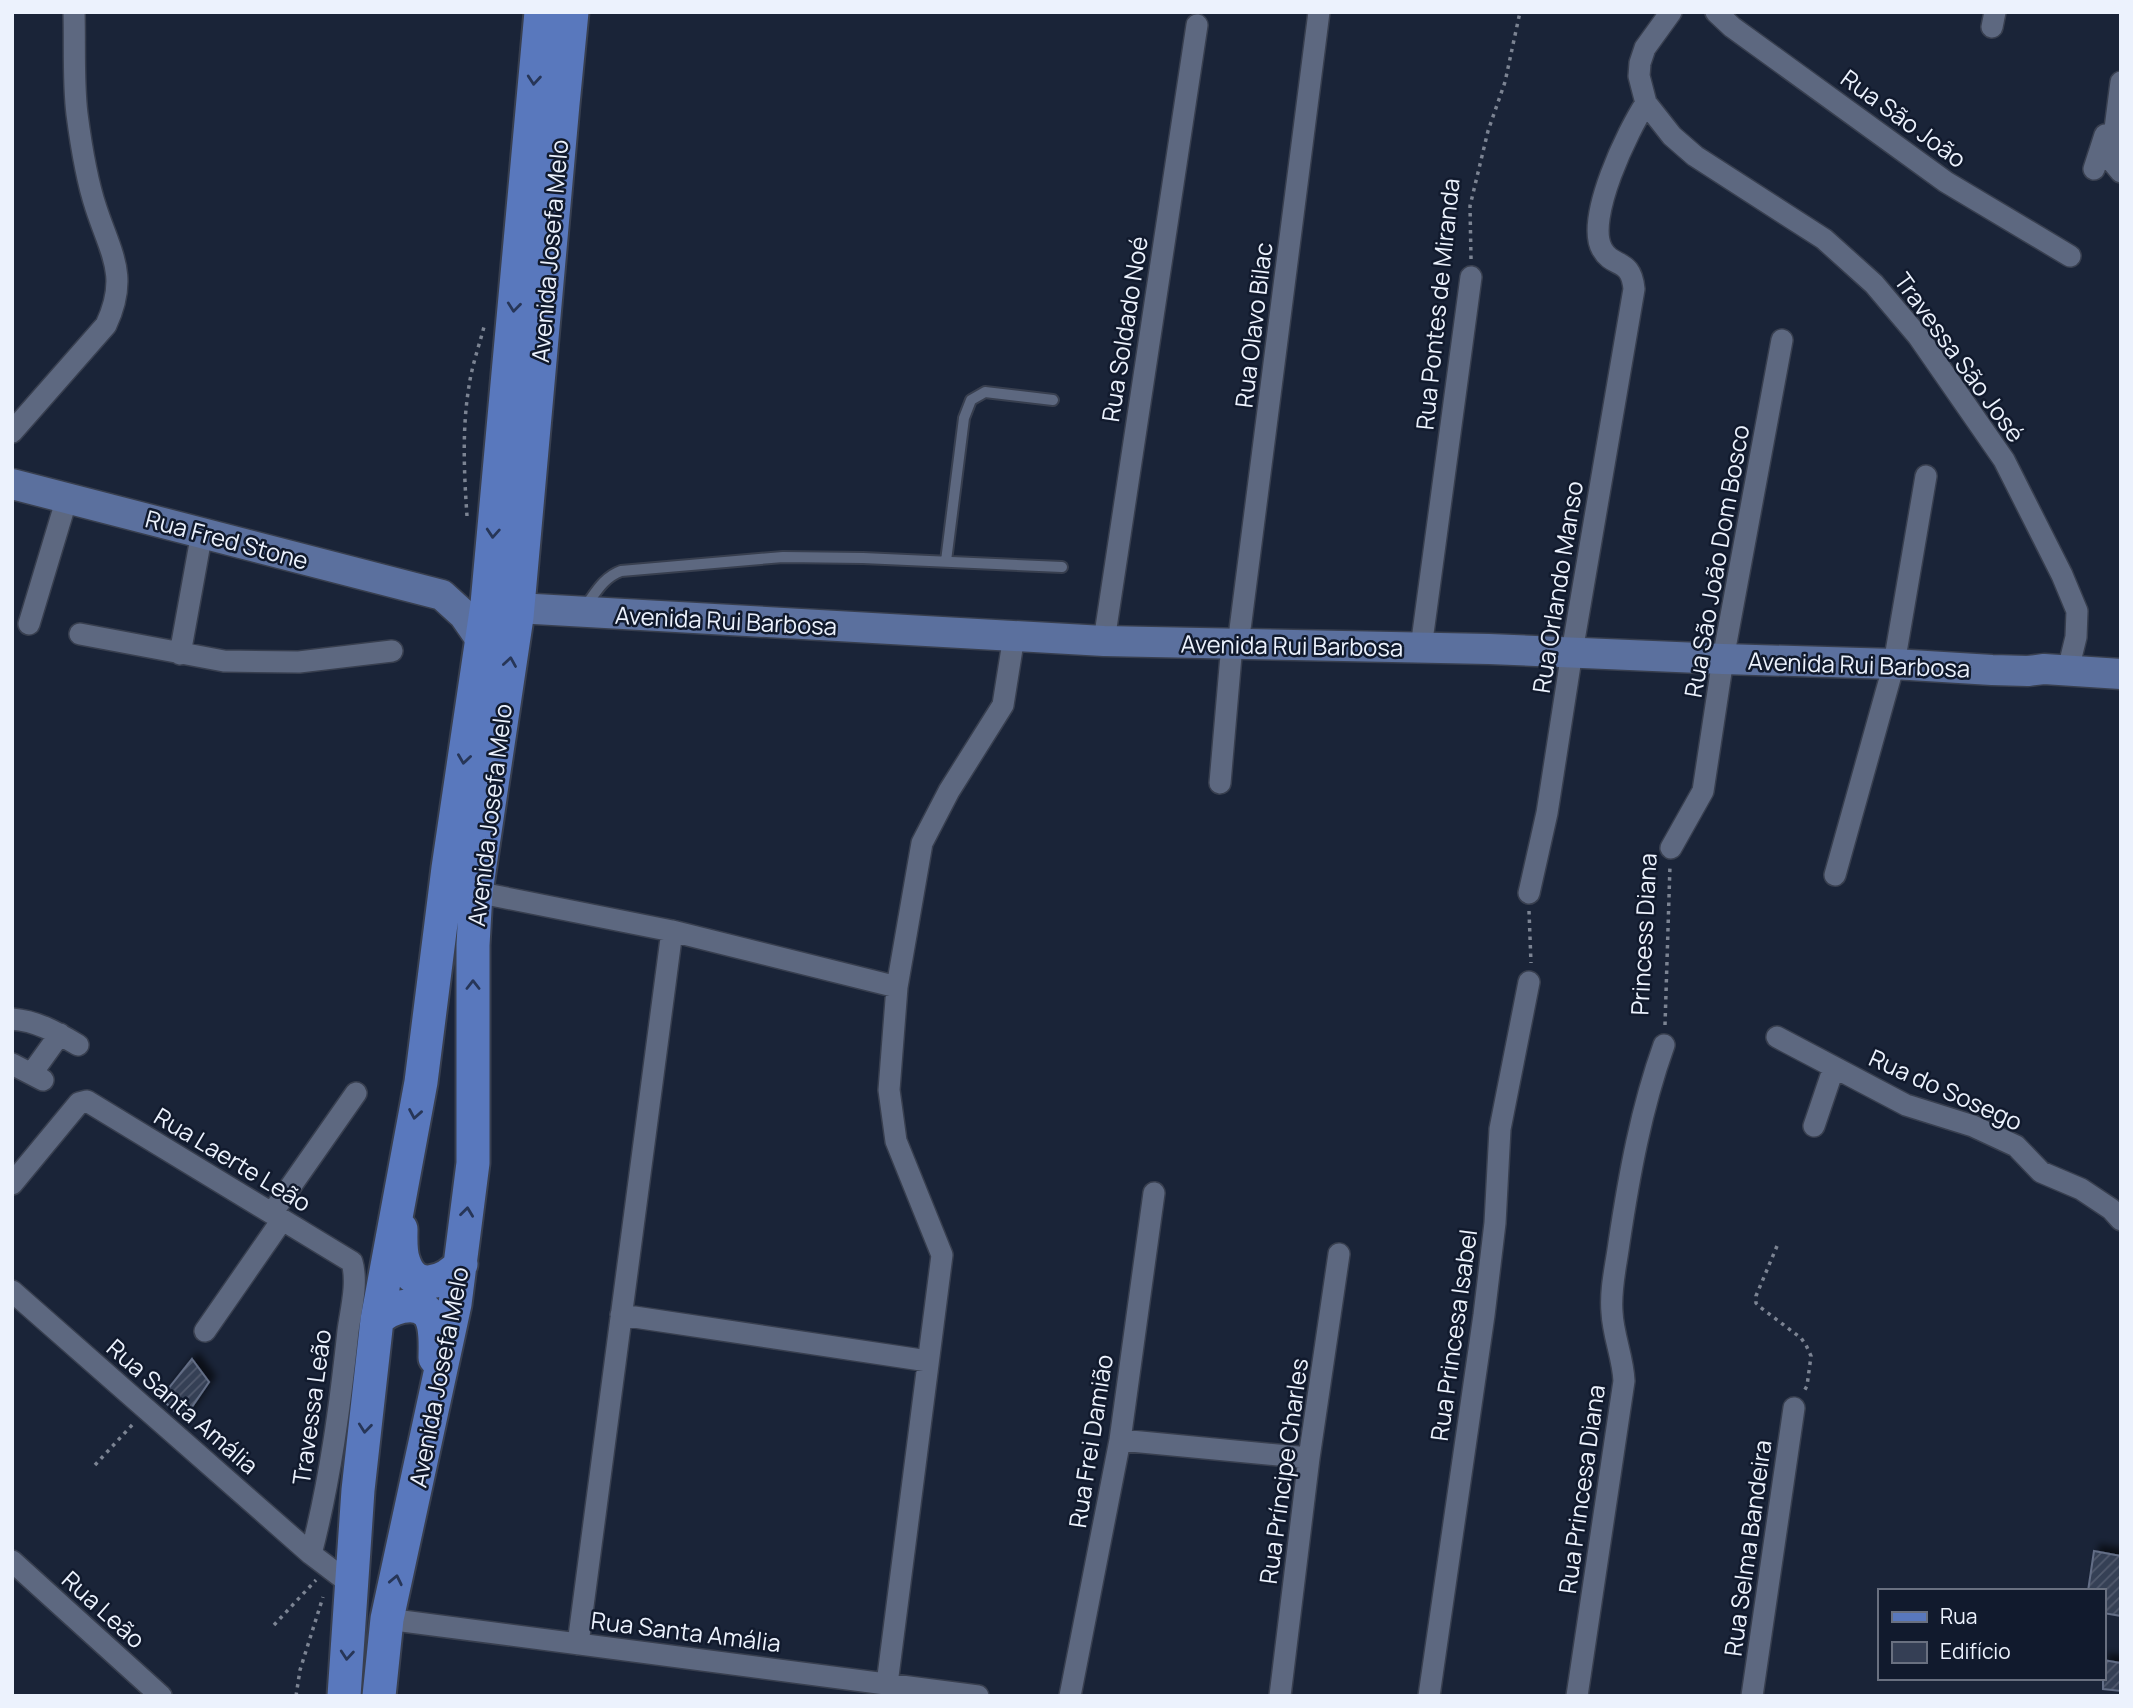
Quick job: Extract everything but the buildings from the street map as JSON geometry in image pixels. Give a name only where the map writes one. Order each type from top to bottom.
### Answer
[{"type":"main road","name":"Avenida Josefa Melo","points":[[344,1696],[338,1574],[358,1490],[357,1373],[377,1320],[421,1083],[448,868],[482,641],[541,12]]},
{"type":"main road","name":"Avenida Josefa Melo","points":[[379,1696],[387,1619],[461,1264],[473,1163],[475,892],[517,608],[572,12]]},
{"type":"main road","points":[[401,1191],[401,1251],[408,1271],[416,1279],[434,1282],[454,1272],[461,1264]]},
{"type":"main road","points":[[377,1320],[396,1308],[408,1306],[428,1313],[433,1325],[435,1398]]},
{"type":"street","points":[[12,432],[106,325],[117,294],[118,280],[109,241],[96,207],[77,112],[74,12]]},
{"type":"street","name":"Rua Olavo Bilac","points":[[1220,783],[1235,645],[1319,12]]},
{"type":"street","name":"Travessa São José","points":[[1671,12],[1645,48],[1640,63],[1639,76],[1646,103],[1672,136],[1695,156],[1824,239],[1874,284],[1918,336],[2004,460],[2062,575],[2077,611],[2076,637],[2068,670]]},
{"type":"street","name":"Rua São João","points":[[1716,12],[1733,20],[1946,182],[2070,256]]},
{"type":"street","name":"Rua Soldado Noé","points":[[1104,641],[1197,24]]},
{"type":"street","points":[[2121,82],[2111,160],[2121,172]]},
{"type":"street","points":[[2094,169],[2120,90]]},
{"type":"street","name":"Rua Orlando Manso","points":[[1529,893],[1547,813],[1634,289],[1627,268],[1611,259],[1600,247],[1598,226],[1616,162],[1637,116],[1646,103]]},
{"type":"street","name":"Rua Pontes de Miranda","points":[[1421,648],[1471,277]]},
{"type":"street","name":"Rua São João Dom Bosco","points":[[1703,792],[1723,659],[1782,340]]},
{"type":"street","points":[[1835,875],[1894,664],[1926,476]]},
{"type":"street","name":"Rua Fred Stone","points":[[12,484],[442,595],[460,610],[482,641]]},
{"type":"street","points":[[29,624],[67,498]]},
{"type":"street","points":[[180,654],[202,532]]},
{"type":"street","points":[[442,595],[467,588],[490,573]]},
{"type":"street","name":"Avenida Rui Barbosa","points":[[517,608],[1104,641],[1572,652],[2121,674]]},
{"type":"street","points":[[80,634],[224,661],[299,662],[392,651]]},
{"type":"street","points":[[887,1684],[942,1255],[896,1141],[889,1090],[897,987],[922,843],[950,791],[1003,705],[1014,636]]},
{"type":"street","name":"Princess Diana","points":[[1671,848],[1703,792]]},
{"type":"street","points":[[475,892],[672,931],[897,987]]},
{"type":"street","points":[[578,1644],[672,931]]},
{"type":"street","name":"Rua Princesa Isabel","points":[[1429,1696],[1487,1289],[1495,1223],[1500,1129],[1529,982]]},
{"type":"street","points":[[12,1019],[27,1020],[69,1040],[37,1077],[12,1063]]},
{"type":"street","name":"Rua do Sosego","points":[[1777,1037],[1906,1105],[1973,1126],[2016,1146],[2041,1172],[2081,1189],[2111,1209],[2121,1220]]},
{"type":"street","name":"Rua Princesa Diana","points":[[1577,1696],[1624,1381],[1623,1365],[1615,1338],[1611,1296],[1629,1177],[1645,1104],[1664,1045]]},
{"type":"street","points":[[1814,1126],[1834,1067]]},
{"type":"street","points":[[205,1331],[356,1093]]},
{"type":"street","name":"Rua Laerte Leão","points":[[12,1184],[83,1100],[354,1265]]},
{"type":"street","name":"Rua Frei Damião","points":[[1070,1696],[1120,1440],[1154,1193]]},
{"type":"street","name":"Rua Príncipe Charles","points":[[1280,1696],[1309,1458],[1339,1254]]},
{"type":"street","name":"Travessa Leão","points":[[311,1554],[357,1373],[354,1265]]},
{"type":"street","name":"Rua Santa Amália","points":[[12,1291],[311,1554],[338,1574]]},
{"type":"street","points":[[621,1315],[928,1362]]},
{"type":"street","name":"Rua Selma Bandeira","points":[[1752,1696],[1794,1408]]},
{"type":"street","points":[[1120,1440],[1309,1458]]},
{"type":"street","name":"Rua Leão","points":[[12,1561],[161,1696]]},
{"type":"street","name":"Rua Santa Amália","points":[[387,1619],[978,1696]]},
{"type":"lane","points":[[946,561],[964,418],[971,400],[985,392],[1054,400]]},
{"type":"lane","points":[[581,612],[602,583],[621,571],[783,557],[1062,567]]},
{"type":"path","name":"Rua Pontes de Miranda","points":[[1471,277],[1471,206],[1488,131],[1505,82],[1520,12]]},
{"type":"path","name":"Princess Diana","points":[[1664,1045],[1671,848]]},
{"type":"path","points":[[1529,893],[1529,982]]},
{"type":"path","points":[[1777,1246],[1756,1303],[1801,1338],[1811,1356],[1807,1386],[1794,1408]]},
{"type":"path","points":[[94,1465],[147,1409]]},
{"type":"path","points":[[274,1625],[338,1574]]},
{"type":"path","points":[[296,1696],[300,1670],[338,1574]]}]
